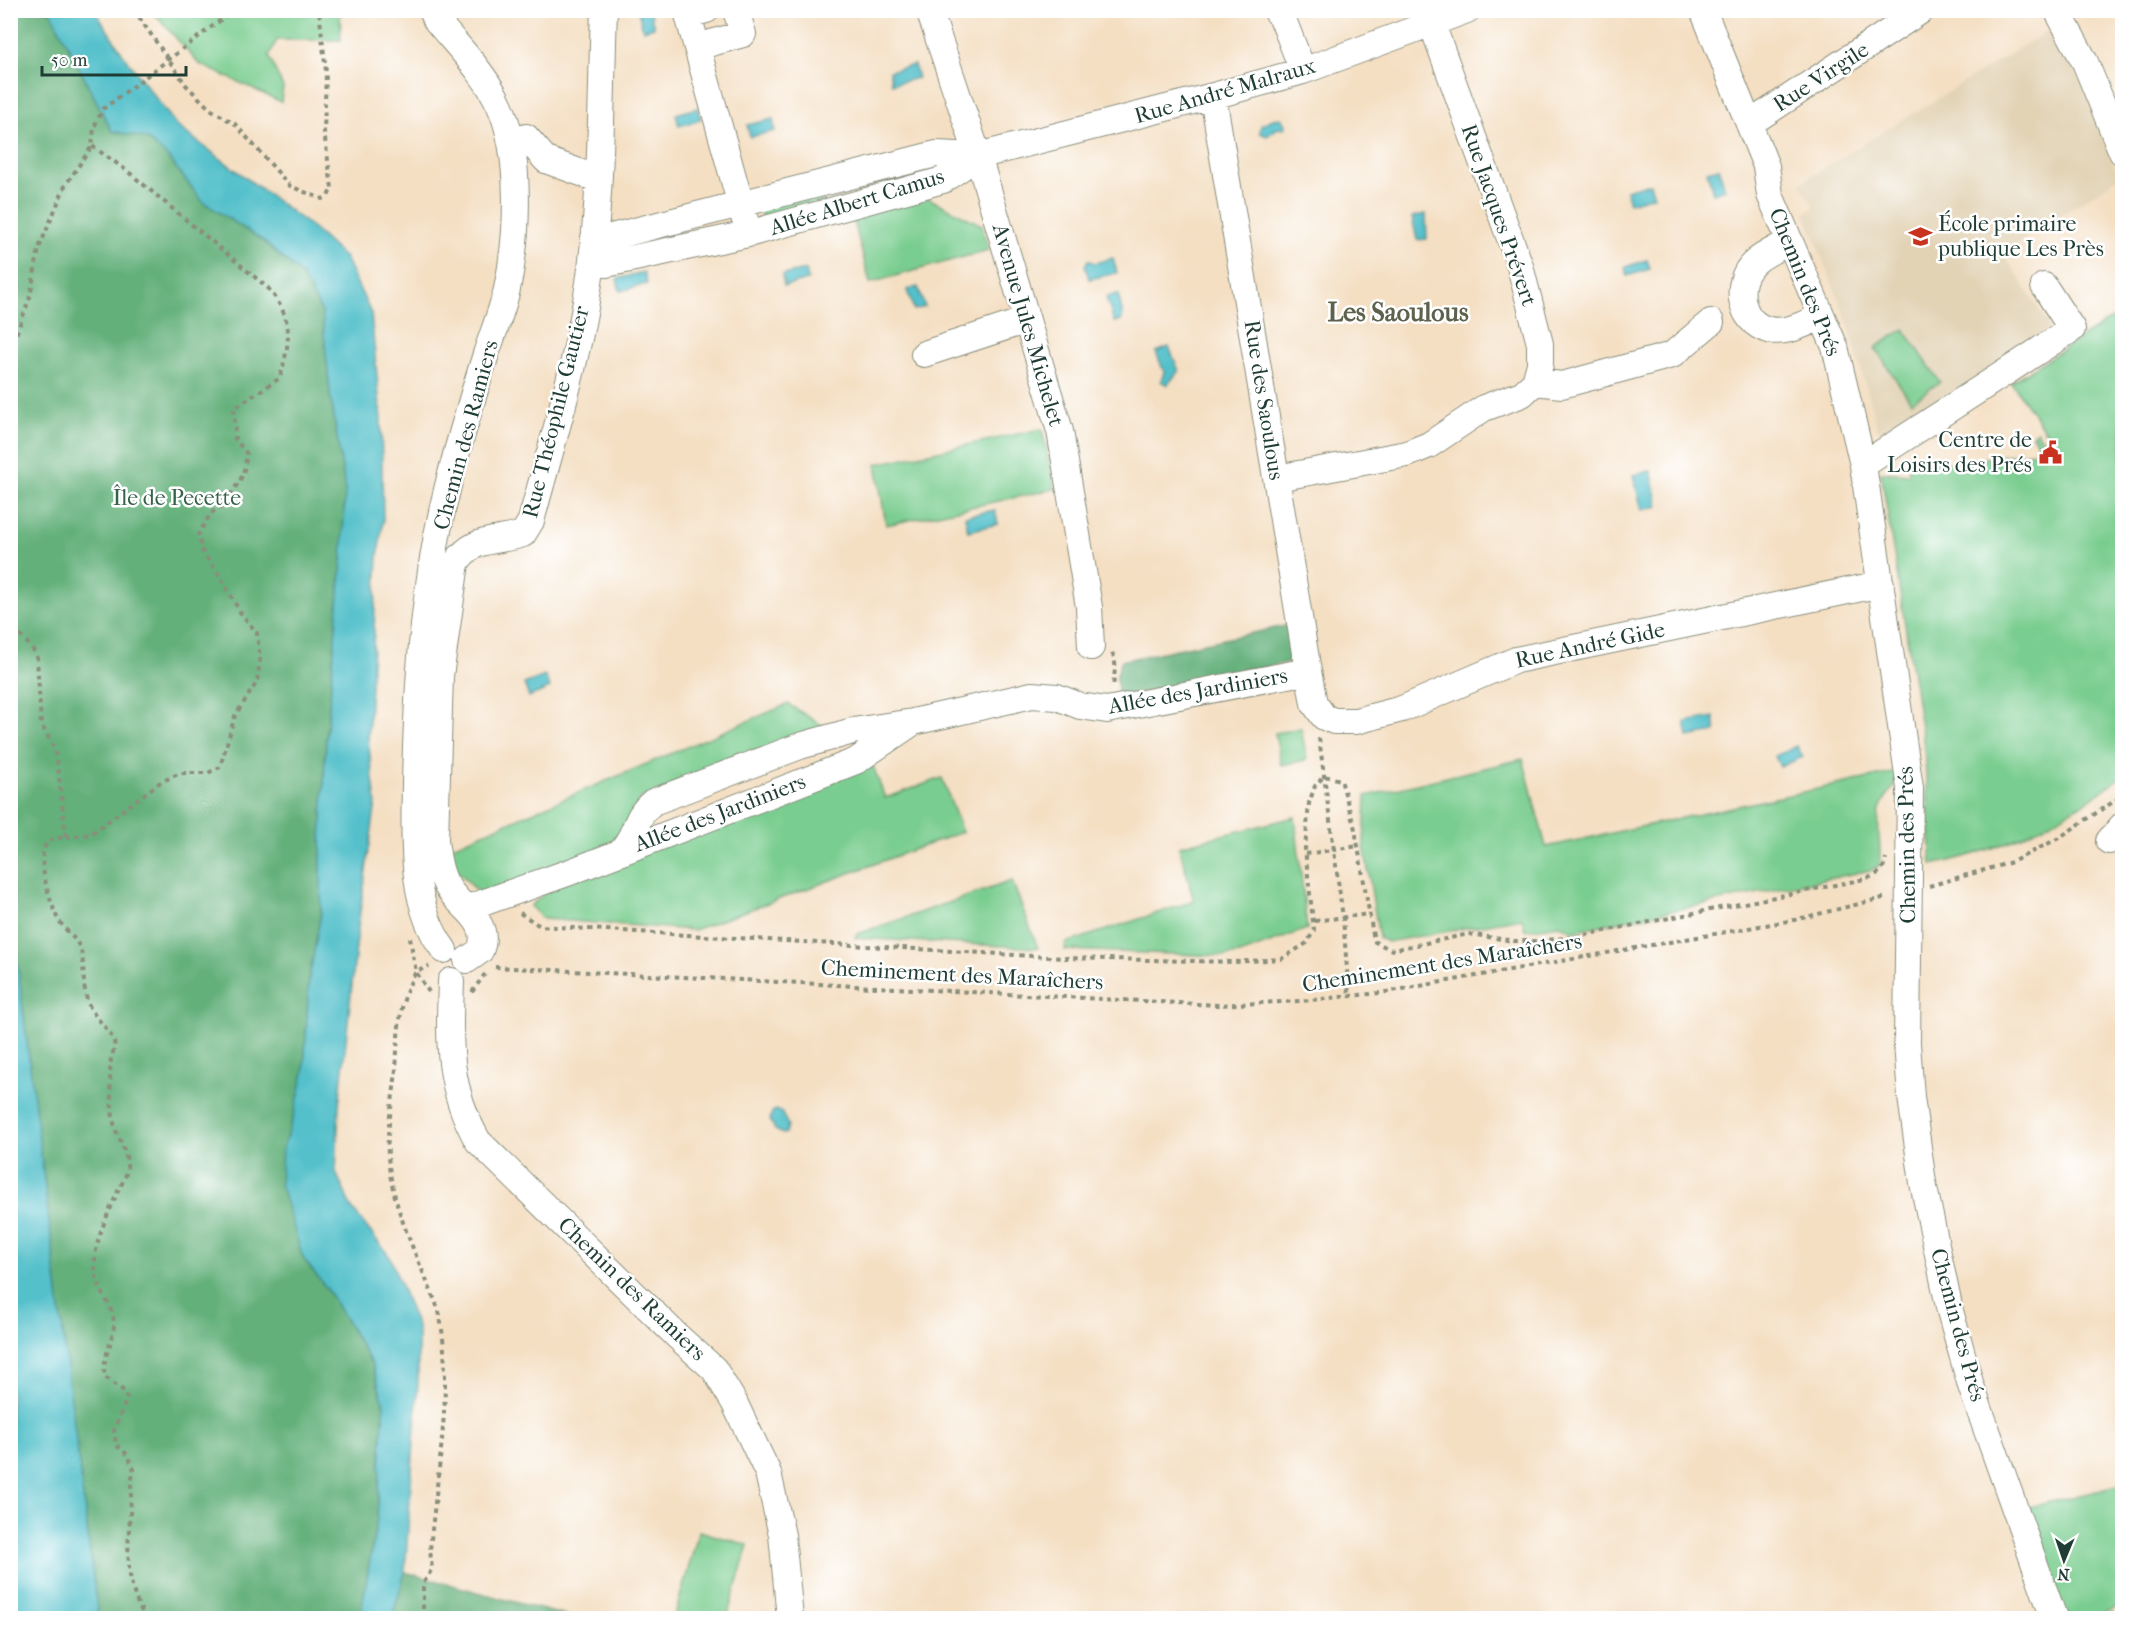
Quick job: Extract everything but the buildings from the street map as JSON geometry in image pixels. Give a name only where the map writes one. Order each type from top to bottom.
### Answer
[{"type":"street","name":"Chemin des Ramiers","points":[[432,10],[436,21],[488,84],[500,105],[512,156],[515,187],[507,290],[471,402],[446,492],[429,593],[417,704],[414,814],[417,875],[426,919],[443,965],[449,1050],[454,1083],[463,1114],[478,1141],[677,1336],[714,1369],[735,1402],[768,1473],[782,1535],[790,1618]]},
{"type":"street","name":"Rue Théophile Gautier","points":[[443,965],[465,975],[477,964],[482,934],[468,908],[448,888],[438,864],[435,840],[440,676],[456,563],[465,550],[476,543],[523,534],[531,521],[565,396],[593,250],[604,10]]},
{"type":"street","points":[[706,10],[688,15],[748,234]]},
{"type":"street","points":[[697,47],[743,34],[735,10]]},
{"type":"street","name":"Avenue Jules Michelet","points":[[929,10],[978,156],[1060,431],[1091,637]]},
{"type":"street","points":[[1276,10],[1284,22],[1303,70]]},
{"type":"street","name":"Rue André Malraux","points":[[978,156],[1213,96],[1303,70],[1467,10]]},
{"type":"street","name":"Chemin des Prés","points":[[1703,10],[1766,166],[1770,195],[1835,347],[1863,465],[1910,788],[1907,1043],[1911,1097],[1923,1183],[1950,1311],[1971,1386],[2054,1618]]},
{"type":"street","name":"Rue Virgile","points":[[1749,124],[1922,10]]},
{"type":"street","points":[[2058,10],[2085,62],[2122,152]]},
{"type":"street","name":"Rue Jacques Prévert","points":[[1432,24],[1520,266],[1540,344],[1540,364],[1535,382]]},
{"type":"street","name":"Rue des Saoulous","points":[[1213,96],[1308,671],[1319,710]]},
{"type":"street","points":[[525,137],[546,160],[598,179]]},
{"type":"street","name":"Allée Albert Camus","points":[[936,154],[978,156],[943,180],[748,234],[606,264],[593,250],[607,238],[936,154]]},
{"type":"street","points":[[827,182],[837,210]]},
{"type":"street","points":[[1790,241],[1754,262],[1743,277],[1740,295],[1744,308],[1754,323],[1767,330],[1785,331],[1822,317]]},
{"type":"street","points":[[1863,465],[2072,329],[2044,286]]},
{"type":"street","points":[[924,354],[1027,320]]},
{"type":"street","points":[[1277,478],[1407,454],[1429,445],[1484,408],[1522,394],[1535,382],[1562,386],[1672,355],[1711,322]]},
{"type":"street","name":"Rue André Gide","points":[[1319,710],[1335,721],[1356,721],[1402,709],[1516,660],[1881,584]]},
{"type":"street","name":"Allée des Jardiniers","points":[[621,851],[633,838],[641,811],[653,802],[800,746],[853,731],[913,722],[1032,695],[1057,697],[1089,708],[1107,710],[1308,671]]},
{"type":"street","name":"Allée des Jardiniers","points":[[468,908],[570,872],[862,758],[913,722]]},
{"type":"street","points":[[853,731],[860,734],[868,745],[862,758]]},
{"type":"path","points":[[134,10],[168,60],[210,109],[235,124],[290,186],[322,200],[328,196],[332,188],[324,132],[326,72],[319,10]]},
{"type":"path","points":[[10,378],[13,344],[30,297],[39,248],[65,186],[92,146],[94,128],[104,109],[226,16],[228,10]]},
{"type":"path","points":[[92,146],[126,170],[268,288],[281,304],[289,327],[288,345],[280,378],[234,408],[235,439],[247,454],[243,475],[224,506],[211,513],[198,536],[203,553],[218,573],[240,612],[257,633],[260,659],[257,682],[235,716],[220,767],[208,774],[180,773],[159,783],[91,834],[55,838],[46,845],[42,858],[57,916],[78,943],[83,965],[81,982],[89,1008],[113,1038],[115,1048],[111,1059],[114,1123],[127,1156],[126,1173],[104,1223],[97,1245],[94,1268],[99,1290],[107,1303],[114,1324],[103,1367],[105,1377],[125,1392],[127,1399],[114,1430],[116,1445],[128,1455],[134,1470],[131,1481],[127,1571],[130,1586],[146,1618]]},
{"type":"path","points":[[10,620],[14,632],[34,648],[37,658],[41,724],[52,744],[57,760],[66,837]]},
{"type":"path","points":[[1091,637],[1115,656],[1117,667],[1113,678],[1117,708]]},
{"type":"path","points":[[1319,710],[1319,738],[1343,918],[1348,995]]},
{"type":"path","points":[[1324,776],[1341,780],[1358,846],[1375,942],[1392,950],[1469,934],[1538,941],[1865,879],[1878,874],[1884,867],[1887,852]]},
{"type":"path","points":[[540,926],[1065,958],[1234,962],[1281,958],[1300,949],[1307,943],[1314,930],[1315,921],[1306,854],[1309,803],[1315,786],[1324,776]]},
{"type":"path","name":"Cheminement des Maraîchers","points":[[477,964],[1217,1005],[1301,1001],[1380,993],[1794,920],[1910,891],[2012,862],[2057,839],[2122,796]]},
{"type":"path","points":[[1306,854],[1358,846]]},
{"type":"path","points":[[1315,921],[1369,914]]},
{"type":"path","points":[[423,1618],[423,1584],[432,1569],[430,1550],[444,1402],[443,1331],[439,1311],[393,1188],[388,1126],[396,1072],[398,1027],[404,1002],[416,972],[443,965]]},
{"type":"path","points":[[2101,1618],[2122,1610]]},
{"type":"shaded area","name":"École primaire publique Les Près","points":[[2054,27],[2086,90],[2119,177],[2003,253],[2050,326],[2049,331],[1887,435],[1878,430],[1848,324],[1805,214],[1814,207],[1800,183]]},
{"type":"green space","name":"Île de Pecette","points":[[10,11],[50,11],[112,131],[146,138],[167,156],[203,202],[262,240],[301,274],[322,312],[330,393],[345,488],[342,560],[326,742],[321,839],[321,913],[309,979],[304,1072],[293,1119],[282,1150],[303,1258],[327,1289],[372,1364],[384,1405],[377,1519],[360,1618],[98,1618],[10,904]]},
{"type":"green space","points":[[152,11],[340,11],[341,40],[277,40],[269,56],[283,87],[281,102],[199,64]]},
{"type":"green space","points":[[823,192],[824,203],[764,219],[759,208]]},
{"type":"green space","points":[[924,196],[982,225],[989,250],[870,283],[852,214]]},
{"type":"green space","points":[[2122,312],[2122,776],[2078,807],[2032,832],[1984,851],[1932,865],[1924,746],[1881,472],[1908,474],[1911,459],[1916,457],[1936,459],[1960,470],[1963,469],[1963,464],[1980,462],[1980,459],[2035,452],[2037,443],[2032,435],[2037,431],[2042,439],[2050,438],[2011,382]]},
{"type":"green space","points":[[1904,329],[1940,382],[1911,402],[1875,348]]},
{"type":"green space","points":[[1042,429],[1055,489],[886,525],[876,464]]},
{"type":"green space","points":[[1290,625],[1296,661],[1119,697],[1116,678],[1121,661]]},
{"type":"green space","points":[[788,704],[828,729],[641,798],[620,840],[482,896],[443,856],[443,850]]},
{"type":"green space","points":[[1301,728],[1307,760],[1281,765],[1275,733]]},
{"type":"green space","points":[[1523,759],[1546,847],[1897,772],[1894,785],[1884,800],[1879,816],[1879,866],[1871,870],[1573,931],[1560,925],[1525,930],[1522,918],[1387,942],[1379,938],[1364,845],[1366,796]]},
{"type":"green space","points":[[873,766],[885,798],[942,778],[962,832],[694,930],[543,919],[530,906],[559,881]]},
{"type":"green space","points":[[1295,817],[1307,929],[1240,954],[1226,956],[1065,950],[1066,943],[1194,901],[1179,846]]},
{"type":"green space","points":[[1012,881],[1038,948],[855,938],[857,934]]},
{"type":"green space","points":[[2122,1485],[2122,1606],[2086,1618],[2062,1614],[2021,1509]]},
{"type":"green space","points":[[699,1531],[748,1545],[727,1618],[674,1618]]},
{"type":"green space","points":[[405,1572],[573,1618],[392,1618]]},
{"type":"water","points":[[50,11],[95,11],[127,60],[177,126],[309,225],[345,258],[371,313],[381,418],[383,520],[378,557],[368,739],[376,802],[359,919],[339,1106],[336,1172],[351,1207],[390,1257],[418,1330],[418,1383],[405,1572],[392,1618],[360,1618],[377,1519],[384,1404],[372,1364],[327,1289],[303,1258],[280,1183],[282,1150],[293,1119],[304,1072],[309,979],[321,913],[321,839],[326,742],[342,560],[345,488],[330,393],[322,312],[301,274],[262,240],[203,202],[167,156],[146,138],[112,131]]},
{"type":"water","points":[[638,11],[650,11],[654,27],[643,30]]},
{"type":"water","points":[[914,65],[918,78],[892,84],[889,71]]},
{"type":"water","points":[[698,108],[701,120],[679,126],[676,114]]},
{"type":"water","points":[[1281,118],[1286,126],[1283,129],[1278,128],[1267,136],[1260,133],[1261,125]]},
{"type":"water","points":[[773,119],[775,131],[750,137],[747,125]]},
{"type":"water","points":[[1719,168],[1725,189],[1713,193],[1707,171]]},
{"type":"water","points":[[1650,183],[1654,196],[1629,203],[1626,190]]},
{"type":"water","points":[[1426,214],[1427,239],[1417,240],[1412,217]]},
{"type":"water","points":[[1113,258],[1117,273],[1089,279],[1085,265],[1088,260],[1095,263]]},
{"type":"water","points":[[1647,260],[1650,269],[1627,276],[1625,267]]},
{"type":"water","points":[[806,270],[808,280],[784,286],[782,275]]},
{"type":"water","points":[[644,272],[647,284],[620,291],[617,279]]},
{"type":"water","points":[[918,287],[925,307],[914,310],[907,290]]},
{"type":"water","points":[[1118,294],[1123,315],[1121,321],[1114,322],[1106,297]]},
{"type":"water","points":[[1169,347],[1179,371],[1167,385],[1161,381],[1164,372],[1156,352]]},
{"type":"water","points":[[1651,471],[1659,506],[1642,510],[1633,475]]},
{"type":"water","points":[[995,510],[998,524],[968,531],[965,516]]},
{"type":"water","points":[[545,676],[550,688],[529,697],[524,684]]},
{"type":"water","points":[[1714,717],[1716,732],[1688,737],[1685,722]]},
{"type":"water","points":[[1797,746],[1803,757],[1780,767],[1775,756]]},
{"type":"water","points":[[10,904],[98,1618],[11,1618]]},
{"type":"water","points":[[776,1110],[781,1112],[788,1125],[786,1133],[775,1130],[770,1120],[772,1112]]},
{"type":"place","name":"École primaire publique Les Près","points":[[1920,237]]},
{"type":"place","name":"Centre de Loisirs des Prés","points":[[2050,453]]},
{"type":"district","name":"Les Saoulous","points":[[1398,312]]}]
